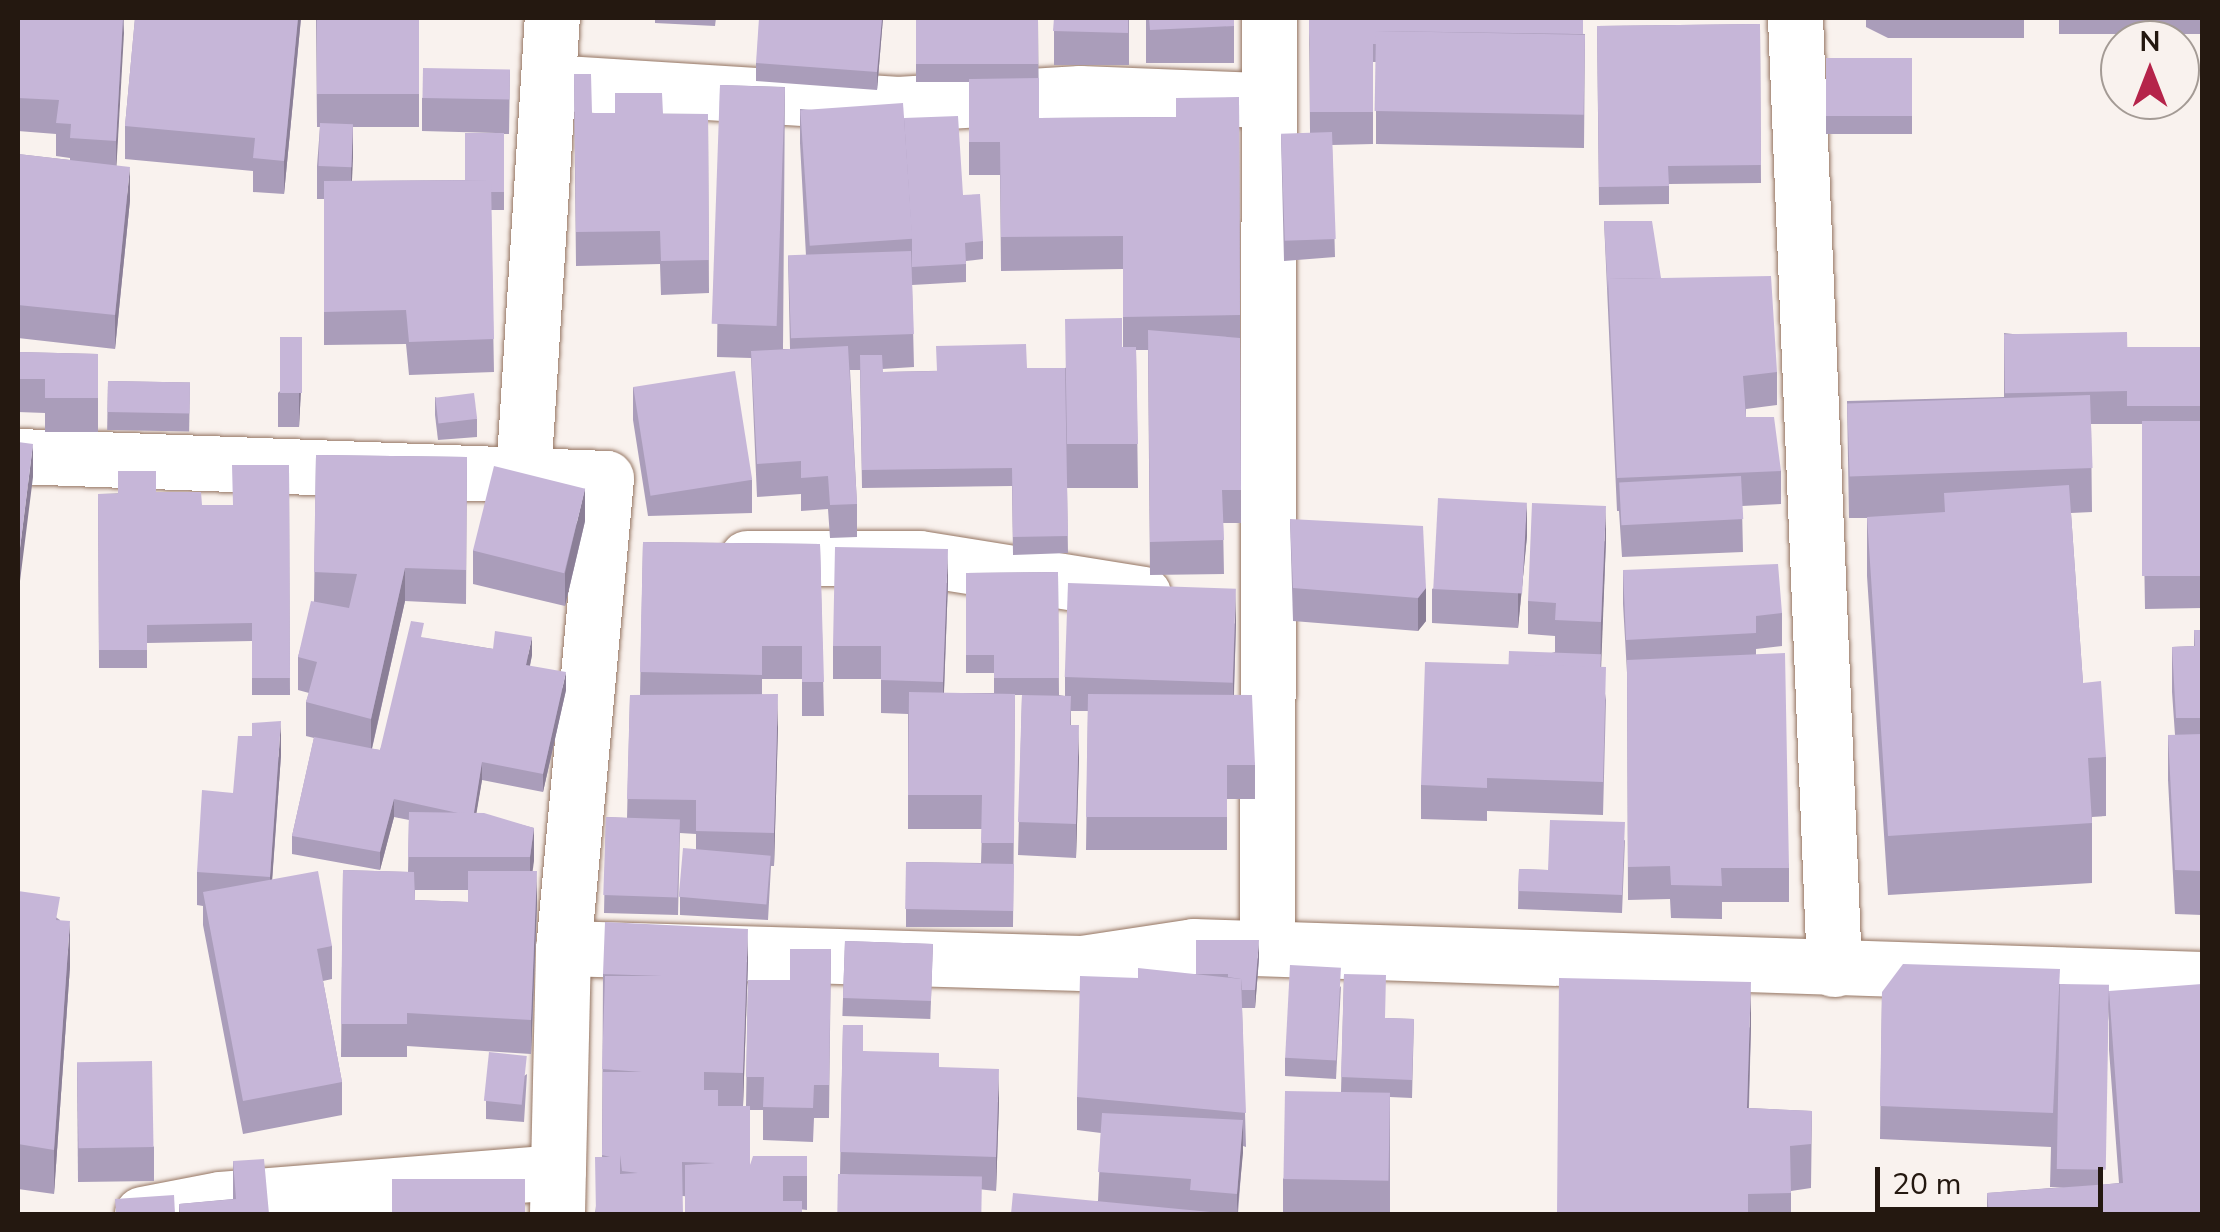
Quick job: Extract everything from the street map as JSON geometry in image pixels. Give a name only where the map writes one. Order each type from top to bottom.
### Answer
[{"type":"street","points":[[523,476],[552,18]]},
{"type":"street","points":[[1267,948],[1272,606],[1268,18]]},
{"type":"street","points":[[1795,18],[1834,970]]},
{"type":"street","points":[[548,82],[898,104],[1080,94],[1266,100]]},
{"type":"street","points":[[18,456],[606,478],[624,557],[562,948],[558,1193],[142,1214]]},
{"type":"street","points":[[702,558],[919,558],[1272,606]]},
{"type":"street","points":[[562,948],[1082,963],[1194,946],[1834,970],[2202,979]]},
{"type":"building","points":[[18,18],[123,18],[116,141],[70,138],[71,124],[56,123],[59,100],[18,98]]},
{"type":"building","points":[[135,18],[298,18],[284,161],[253,158],[255,138],[125,126]]},
{"type":"building","points":[[317,18],[419,18],[419,94],[317,94]]},
{"type":"building","points":[[759,18],[882,18],[877,72],[756,63]]},
{"type":"building","points":[[916,18],[1038,18],[1038,64],[916,64]]},
{"type":"building","points":[[1054,18],[1128,18],[1128,33],[1053,31]]},
{"type":"building","points":[[1149,18],[1234,18],[1234,26],[1150,30]]},
{"type":"building","points":[[1309,18],[1583,18],[1583,34],[1376,31],[1373,44],[1373,33],[1310,33],[1309,44]]},
{"type":"building","points":[[1760,24],[1761,165],[1668,166],[1669,186],[1599,187],[1597,26]]},
{"type":"building","points":[[1376,31],[1585,35],[1584,115],[1375,111]]},
{"type":"building","points":[[1310,33],[1373,33],[1373,112],[1310,112]]},
{"type":"building","points":[[1826,58],[1912,58],[1912,116],[1826,116]]},
{"type":"building","points":[[423,68],[510,70],[509,100],[422,98]]},
{"type":"building","points":[[574,74],[591,74],[592,113],[615,113],[615,93],[662,93],[663,114],[708,114],[709,260],[661,261],[660,231],[576,232]]},
{"type":"building","points":[[1039,78],[1039,118],[1176,117],[1176,98],[1239,97],[1240,315],[1123,317],[1123,236],[1001,237],[1000,142],[969,142],[969,79]]},
{"type":"building","points":[[720,85],[785,87],[777,326],[712,324]]},
{"type":"building","points":[[903,103],[912,239],[810,246],[800,110]]},
{"type":"building","points":[[958,116],[963,195],[980,194],[983,241],[965,243],[966,264],[912,267],[904,118]]},
{"type":"building","points":[[320,123],[353,124],[351,167],[318,166]]},
{"type":"building","points":[[1332,132],[1336,239],[1285,241],[1281,134]]},
{"type":"building","points":[[465,133],[504,133],[504,192],[491,192],[491,180],[465,180]]},
{"type":"building","points":[[18,154],[130,167],[115,315],[18,305]]},
{"type":"building","points":[[491,180],[494,339],[409,342],[406,310],[324,312],[324,181]]},
{"type":"building","points":[[1604,221],[1652,221],[1661,278],[1608,279],[1608,294]]},
{"type":"building","points":[[911,251],[914,334],[791,338],[788,255]]},
{"type":"building","points":[[1771,276],[1777,372],[1743,376],[1746,417],[1774,417],[1781,471],[1617,478],[1608,279]]},
{"type":"building","points":[[1122,318],[1122,347],[1136,347],[1138,444],[1067,444],[1065,319]]},
{"type":"building","points":[[1148,330],[1240,338],[1241,490],[1222,490],[1224,540],[1150,542]]},
{"type":"building","points":[[2127,332],[2128,391],[2005,393],[2004,334]]},
{"type":"building","points":[[280,337],[302,337],[302,393],[280,393]]},
{"type":"building","points":[[1026,344],[1027,368],[1065,368],[1068,536],[1013,537],[1012,468],[862,470],[860,355],[882,355],[883,372],[937,371],[936,346]]},
{"type":"building","points":[[848,346],[857,504],[830,505],[828,476],[801,478],[801,461],[757,464],[751,351]]},
{"type":"building","points":[[2127,347],[2202,347],[2202,406],[2127,406]]},
{"type":"building","points":[[18,352],[98,354],[98,398],[45,398],[45,379],[18,379]]},
{"type":"building","points":[[735,371],[752,480],[650,496],[633,387]]},
{"type":"building","points":[[108,381],[190,382],[189,413],[107,412]]},
{"type":"building","points":[[474,393],[477,419],[438,424],[435,398]]},
{"type":"building","points":[[2090,395],[2093,468],[1850,476],[1847,403]]},
{"type":"building","points":[[2142,421],[2202,421],[2202,576],[2142,576]]},
{"type":"building","points":[[18,442],[33,444],[18,564]]},
{"type":"building","points":[[316,455],[467,457],[466,570],[405,568],[371,719],[306,702],[317,662],[298,657],[311,601],[349,608],[357,574],[314,572]]},
{"type":"building","points":[[232,465],[289,465],[290,678],[252,678],[252,623],[147,625],[147,650],[99,650],[98,494],[118,494],[118,471],[156,471],[156,492],[201,492],[202,505],[233,505]]},
{"type":"building","points":[[494,466],[585,489],[564,573],[473,550]]},
{"type":"building","points":[[1741,476],[1743,519],[1621,525],[1619,482]]},
{"type":"building","points":[[2069,485],[2083,683],[2101,681],[2106,757],[2088,758],[2092,823],[1888,836],[1867,517],[1945,512],[1944,493]]},
{"type":"building","points":[[1438,498],[1527,503],[1522,594],[1433,589]]},
{"type":"building","points":[[1532,503],[1606,506],[1601,622],[1555,620],[1556,603],[1528,601]]},
{"type":"building","points":[[1290,519],[1423,526],[1426,588],[1418,598],[1293,588]]},
{"type":"building","points":[[643,542],[820,544],[824,682],[802,682],[802,646],[762,646],[762,675],[640,672]]},
{"type":"building","points":[[835,547],[948,549],[943,682],[881,680],[881,646],[833,646]]},
{"type":"building","points":[[1778,564],[1782,613],[1756,616],[1756,633],[1626,640],[1623,570]]},
{"type":"building","points":[[1058,572],[1059,678],[994,678],[994,655],[966,655],[966,573]]},
{"type":"building","points":[[1068,583],[1236,589],[1233,683],[1065,677]]},
{"type":"building","points":[[411,621],[424,623],[421,637],[493,649],[495,631],[532,637],[526,665],[566,672],[543,774],[482,762],[474,813],[394,799],[380,852],[292,836],[314,737],[380,750]]},
{"type":"building","points":[[2194,630],[2202,630],[2202,718],[2176,718],[2172,647],[2195,646]]},
{"type":"building","points":[[1509,651],[1601,654],[1600,668],[1509,665]]},
{"type":"building","points":[[1785,653],[1789,868],[1721,868],[1722,886],[1671,885],[1670,866],[1628,867],[1627,660]]},
{"type":"building","points":[[1425,662],[1606,667],[1603,782],[1487,778],[1487,788],[1421,785]]},
{"type":"building","points":[[909,692],[1015,694],[1014,843],[981,843],[982,795],[908,795]]},
{"type":"building","points":[[778,694],[774,833],[696,831],[696,800],[627,799],[630,695]]},
{"type":"building","points":[[1088,694],[1252,695],[1255,765],[1227,765],[1227,817],[1086,817]]},
{"type":"building","points":[[1022,695],[1071,696],[1070,725],[1079,725],[1076,824],[1018,822]]},
{"type":"building","points":[[281,721],[270,877],[197,872],[202,790],[233,793],[238,736],[252,736],[252,723]]},
{"type":"building","points":[[2202,734],[2202,871],[2175,870],[2168,735]]},
{"type":"building","points":[[409,812],[484,813],[534,828],[530,857],[408,857]]},
{"type":"building","points":[[606,817],[680,820],[677,898],[603,895]]},
{"type":"building","points":[[1550,820],[1625,822],[1622,895],[1518,891],[1519,869],[1548,870]]},
{"type":"building","points":[[683,848],[771,856],[766,904],[679,897]]},
{"type":"building","points":[[906,862],[1014,864],[1013,911],[905,909]]},
{"type":"building","points":[[343,870],[414,872],[415,900],[468,902],[468,871],[537,871],[531,1020],[407,1013],[407,1024],[341,1024]]},
{"type":"building","points":[[318,871],[332,946],[317,949],[342,1082],[243,1101],[203,892]]},
{"type":"building","points":[[18,891],[60,897],[56,920],[70,921],[54,1150],[18,1144]]},
{"type":"building","points":[[605,922],[748,929],[743,1073],[704,1072],[704,1090],[718,1090],[718,1106],[750,1106],[750,1165],[753,1156],[807,1156],[807,1176],[783,1176],[783,1201],[802,1201],[802,1214],[685,1214],[685,1165],[715,1163],[682,1162],[683,1214],[596,1214],[595,1157],[610,1157],[602,1155],[603,1072],[642,1072],[602,1069],[605,976],[662,976],[603,974]]},
{"type":"building","points":[[1196,940],[1259,940],[1255,990],[1242,990],[1241,979],[1228,974],[1196,974]]},
{"type":"building","points":[[845,941],[933,944],[931,1001],[843,998]]},
{"type":"building","points":[[790,949],[831,949],[829,1085],[814,1085],[813,1108],[763,1107],[764,1077],[746,1077],[748,980],[790,980]]},
{"type":"building","points":[[1903,964],[2060,969],[2053,1113],[1880,1106],[1882,992]]},
{"type":"building","points":[[1290,965],[1341,968],[1336,1061],[1285,1058]]},
{"type":"building","points":[[1138,968],[1241,979],[1246,1113],[1077,1097],[1080,976],[1138,978]]},
{"type":"building","points":[[1344,974],[1386,975],[1385,1018],[1414,1019],[1412,1080],[1341,1077]]},
{"type":"building","points":[[1559,978],[1751,982],[1747,1108],[1812,1111],[1811,1144],[1790,1146],[1791,1193],[1748,1194],[1748,1214],[1557,1214]]},
{"type":"building","points":[[2060,984],[2109,985],[2106,1170],[2057,1169]]},
{"type":"building","points":[[2202,984],[2202,1214],[1989,1214],[1987,1193],[2123,1183],[2109,991]]},
{"type":"building","points":[[843,1025],[863,1025],[863,1051],[939,1053],[939,1067],[999,1069],[996,1157],[840,1152]]},
{"type":"building","points":[[489,1052],[527,1056],[522,1105],[484,1101]]},
{"type":"building","points":[[152,1061],[154,1147],[79,1148],[77,1062]]},
{"type":"building","points":[[1285,1091],[1390,1093],[1388,1181],[1283,1179]]},
{"type":"building","points":[[1102,1113],[1243,1120],[1237,1194],[1190,1190],[1191,1179],[1098,1172]]},
{"type":"building","points":[[264,1159],[269,1214],[180,1214],[179,1204],[236,1199],[233,1161]]},
{"type":"building","points":[[838,1174],[982,1177],[981,1214],[837,1214]]},
{"type":"building","points":[[392,1179],[525,1179],[525,1214],[392,1214]]},
{"type":"building","points":[[1013,1193],[1231,1214],[1011,1214]]},
{"type":"building","points":[[174,1195],[175,1214],[116,1214],[115,1199]]},
{"type":"building","points":[[1977,1207],[1978,1214],[1898,1214],[1899,1212]]}]
